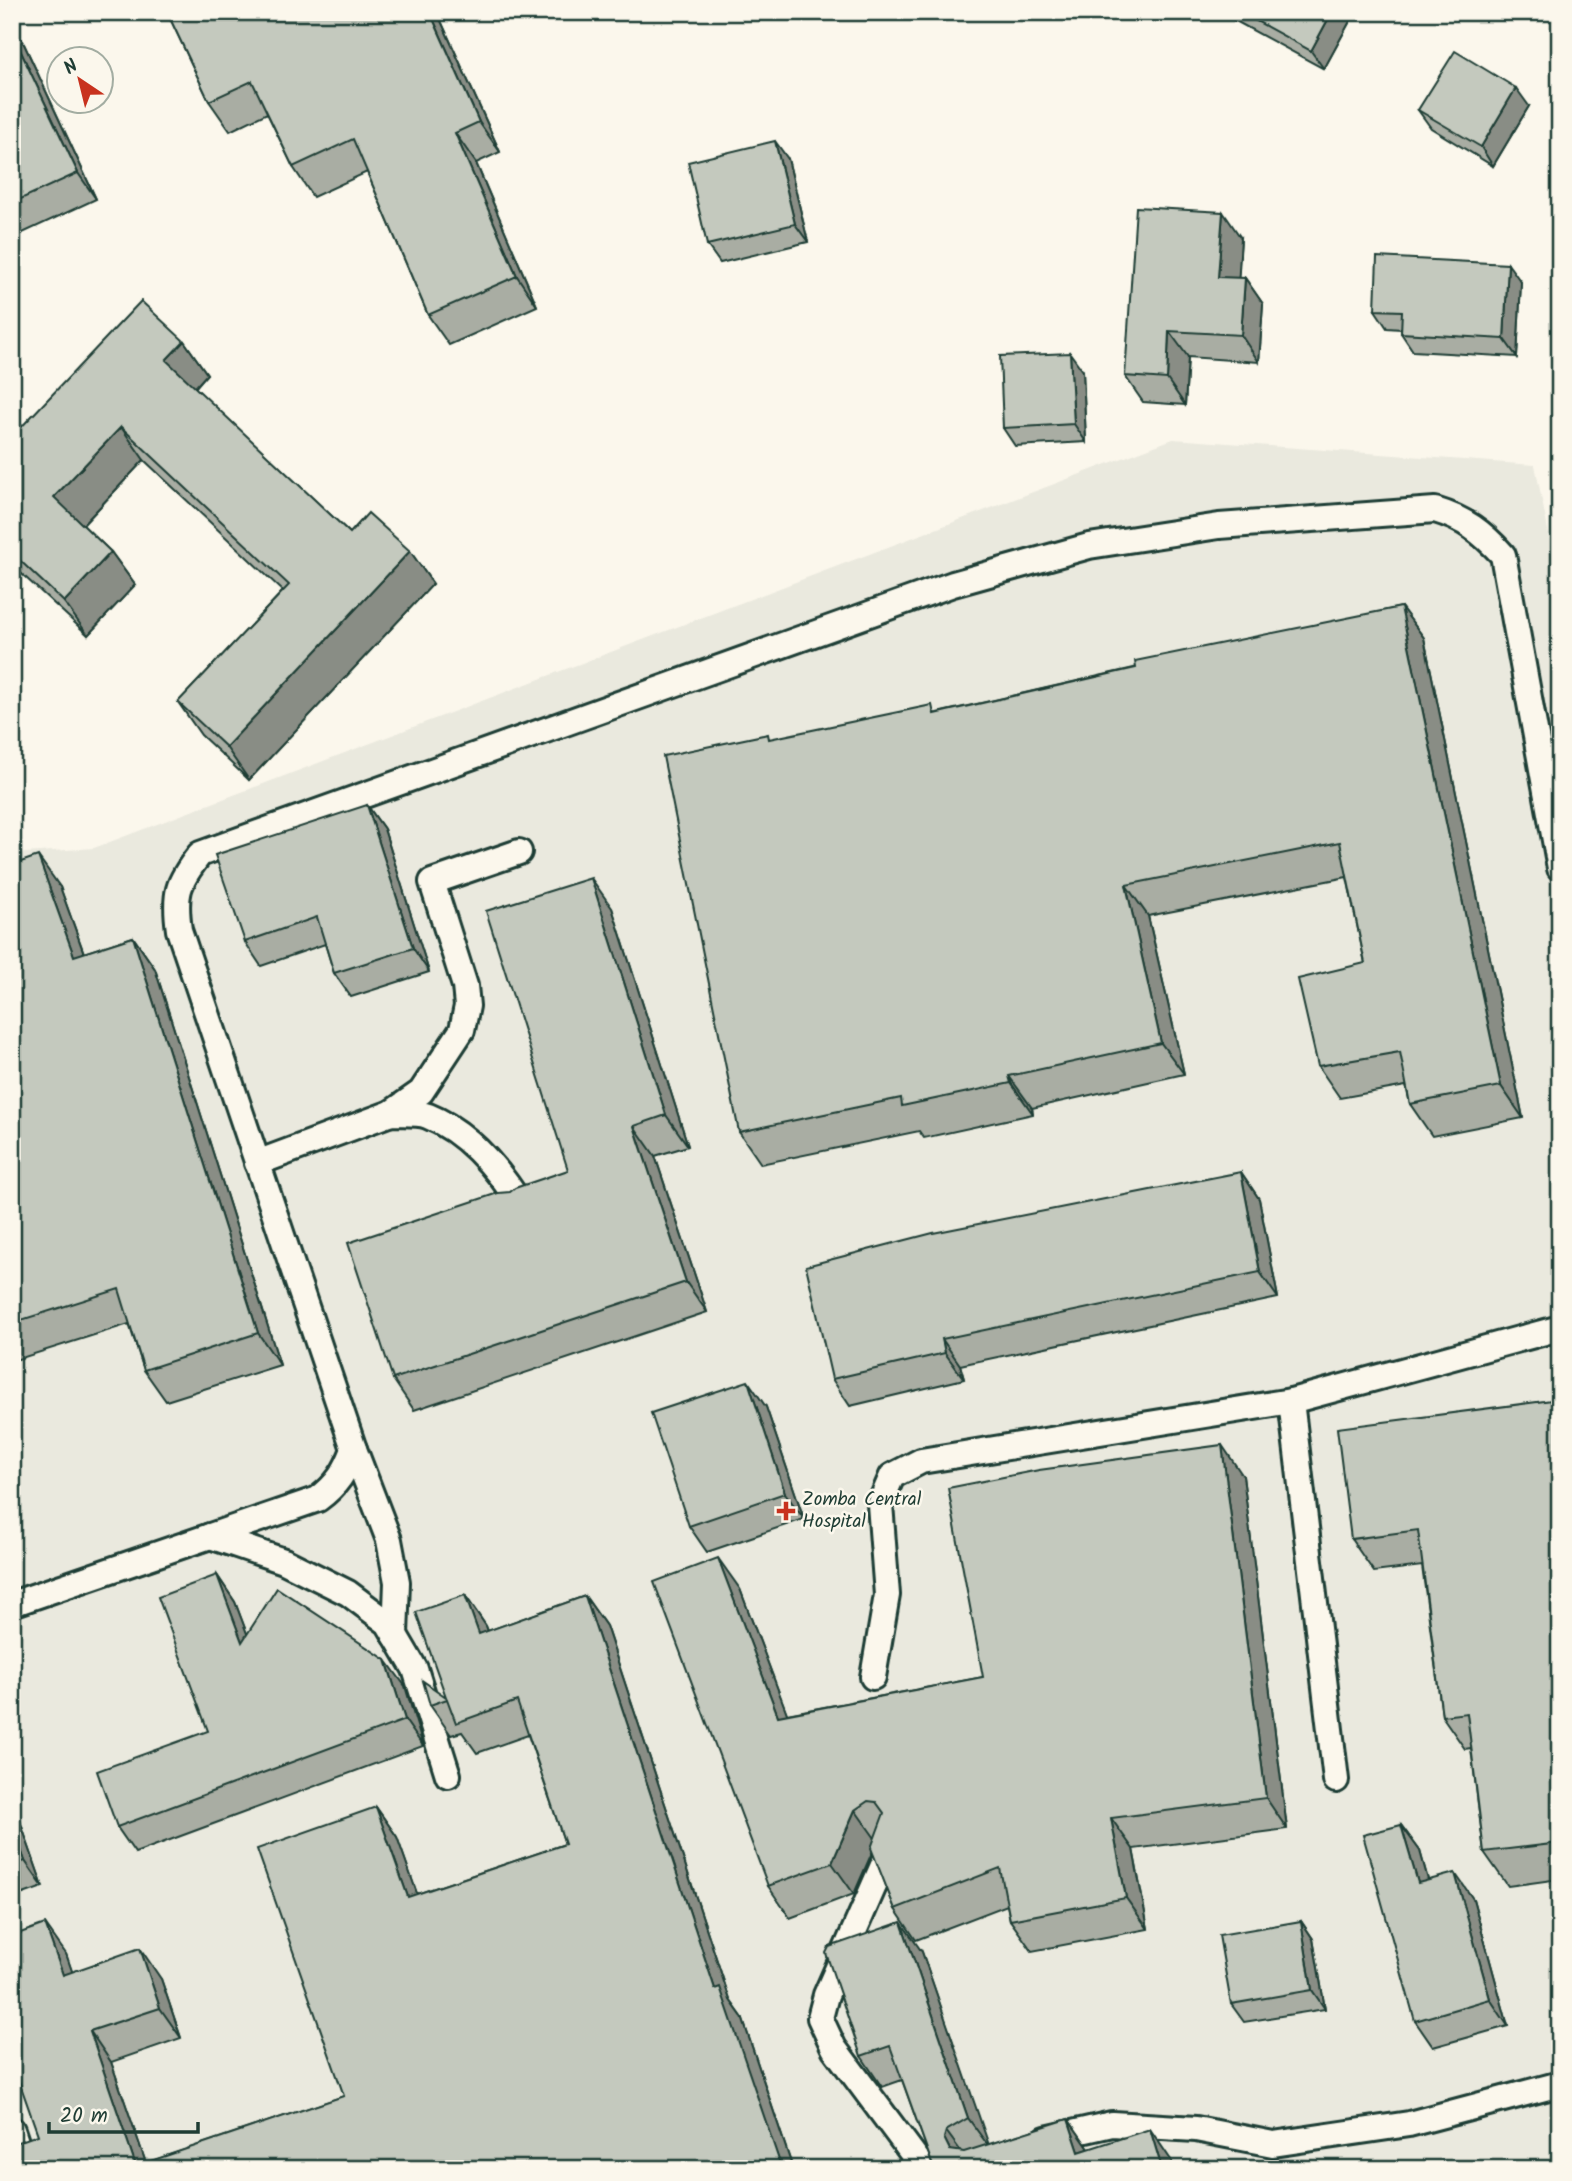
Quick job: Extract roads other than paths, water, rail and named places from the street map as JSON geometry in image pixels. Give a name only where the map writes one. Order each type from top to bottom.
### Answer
[{"type":"lane","points":[[395,1635],[397,1582],[389,1540],[354,1449],[179,930],[175,899],[184,875],[200,854],[953,584],[1089,546],[1219,526],[1436,510],[1459,518],[1480,530],[1503,555],[1560,868]]},
{"type":"lane","points":[[257,1163],[391,1113],[421,1092],[462,1030],[467,1006],[465,986],[432,883],[519,852]]},
{"type":"lane","points":[[391,1113],[427,1115],[459,1135],[506,1180],[524,1210]]},
{"type":"lane","points":[[873,1677],[887,1595],[880,1504],[892,1476],[921,1461],[1291,1401],[1560,1328]]},
{"type":"lane","points":[[1291,1401],[1336,1780]]},
{"type":"lane","points":[[12,1604],[318,1499],[335,1486],[354,1449]]},
{"type":"lane","points":[[211,1536],[284,1561],[348,1593],[388,1623],[415,1669],[448,1775]]},
{"type":"lane","points":[[891,1847],[826,1994],[820,2018],[834,2048],[924,2169]]},
{"type":"lane","points":[[1028,2147],[1053,2136],[1111,2124],[1196,2129],[1273,2144],[1409,2124],[1560,2084]]},
{"type":"place","name":"Zomba Central Hospital","points":[[786,1511]]}]
